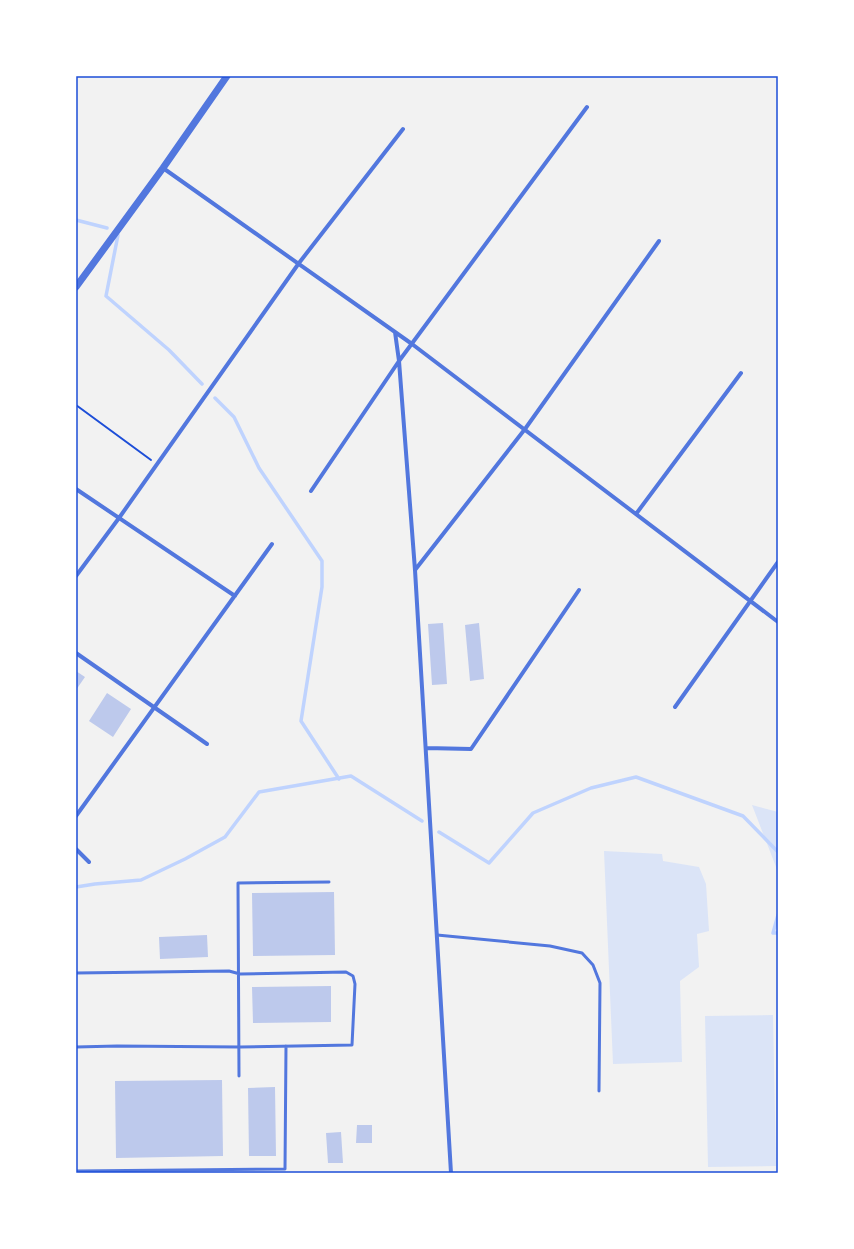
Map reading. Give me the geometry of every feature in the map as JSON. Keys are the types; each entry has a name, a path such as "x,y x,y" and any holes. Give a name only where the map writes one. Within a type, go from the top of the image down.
{"street":[{"path":"76,287 163,168 227,76"},
{"path":"311,491 399,361 587,107"},
{"path":"76,576 157,465 299,263 403,129"},
{"path":"163,168 412,344 778,622"},
{"path":"415,570 525,429 659,241"},
{"path":"395,332 399,361 415,570 451,1173"},
{"path":"636,514 741,373"},
{"path":"76,489 235,596"},
{"path":"76,816 155,709 272,544"},
{"path":"675,707 778,562"},
{"path":"426,748 471,749 579,590"},
{"path":"76,653 207,744"},
{"path":"76,850 89,862"}],"lane":[{"path":"240,1076 238,883 329,882"},
{"path":"437,935 550,946 582,953 593,965 600,983 599,1091"},
{"path":"76,973 229,971 240,974 346,972 353,976 355,984 352,1045 76,1047"},
{"path":"76,1171 285,1169 286,1046"}],"path":[{"path":"76,405 157,465"}],"shaded area":[{"path":"752,805 778,812 778,872"},
{"path":"604,851 662,854 663,861 699,867 706,884 709,931 697,934 699,967 680,981 682,1062 613,1064"},
{"path":"773,1015 776,1166 708,1167 705,1016"}],"building":[{"path":"443,623 447,684 432,685 428,624"},
{"path":"479,623 484,679 470,681 465,625"},
{"path":"76,671 85,677 76,690"},
{"path":"107,693 131,709 113,737 89,721"},
{"path":"334,892 335,955 253,956 252,893"},
{"path":"207,935 208,957 160,959 159,937"},
{"path":"331,986 331,1022 253,1023 252,987"},
{"path":"222,1080 223,1156 116,1158 115,1081"},
{"path":"275,1087 276,1156 249,1156 248,1088"},
{"path":"357,1125 372,1125 372,1143 356,1143"},
{"path":"341,1132 343,1163 328,1163 326,1133"}],"waterway":[{"path":"76,220 107,228"},
{"path":"118,235 106,296 169,350 202,384"},
{"path":"215,398 234,417 259,468 322,561 322,587 301,721 339,779"},
{"path":"76,887 141,880 185,859 225,837 259,792 351,776 422,821"},
{"path":"439,832 489,863 533,813 591,788 636,777 743,816 778,852"},
{"path":"778,915 773,933 778,933"}]}
